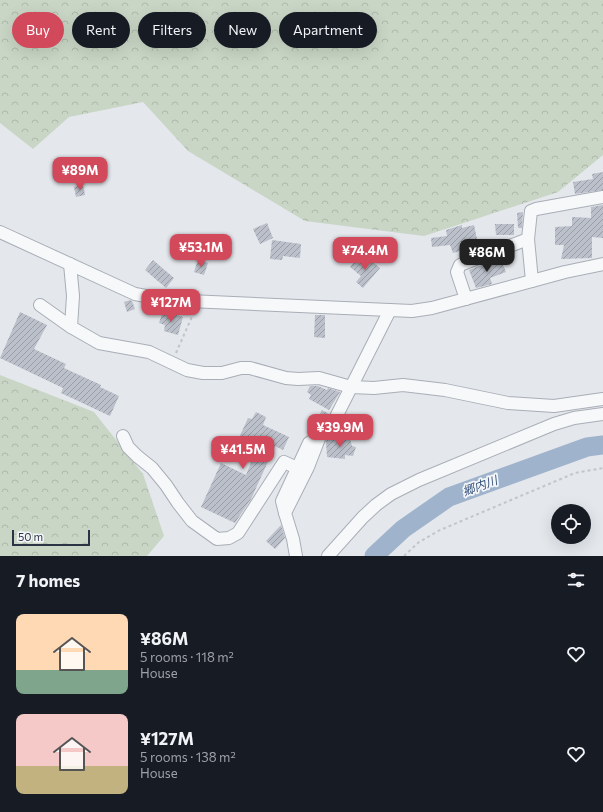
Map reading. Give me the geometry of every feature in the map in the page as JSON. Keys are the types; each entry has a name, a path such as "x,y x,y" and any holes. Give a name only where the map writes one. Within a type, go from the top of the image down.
{"street":[{"path":"532,280 528,239 531,211 536,208 603,197"},
{"path":"0,232 135,294 167,300 412,311 432,308 587,266 603,264"},
{"path":"466,299 457,272 460,265 528,239"},
{"path":"70,264 72,296 71,327"},
{"path":"40,305 71,327 99,342 149,352 188,370 203,373 222,373 241,368 250,368 298,380 319,378 351,388 374,388 403,385 445,390 508,403 554,406 603,400"},
{"path":"296,556 293,539 282,501 309,443 320,436 334,421 390,310"},
{"path":"328,556 363,516 391,494 419,480 554,424 574,418 603,414"},
{"path":"123,436 128,447 152,468 192,521 217,539 229,538 238,533 284,462 297,468"},
{"path":"285,513 308,467 320,436"}],"path":[{"path":"170,362 177,352 198,301"},
{"path":"404,556 419,542 440,530 575,473 603,468"}],"green space":[{"path":"0,0 603,0 603,155 558,192 424,236 305,221 188,151 143,102 69,117 33,149 0,123"},
{"path":"0,375 94,412 143,474 164,536 147,556 0,556"}],"building":[{"path":"603,172 603,190 575,194 573,182 593,179 592,174"},
{"path":"83,185 85,195 76,197 74,187"},
{"path":"603,205 603,238 592,237 592,258 561,259 564,245 555,245 555,227 572,226 572,217 591,218 591,207"},
{"path":"523,212 522,228 518,228 517,213"},
{"path":"267,223 273,238 260,244 253,229"},
{"path":"495,224 514,224 514,235 496,235"},
{"path":"462,225 462,228 474,225 477,239 467,242 469,248 453,253 450,245 432,247 431,238 447,236 446,230"},
{"path":"272,240 301,244 300,258 283,256 282,260 270,259"},
{"path":"358,257 367,264 370,260 380,268 363,288 356,282 361,276 350,267"},
{"path":"500,258 506,272 490,278 492,284 476,288 469,270"},
{"path":"153,260 174,278 166,288 145,270"},
{"path":"198,260 208,263 204,275 194,272"},
{"path":"130,300 132,301 135,309 127,312 124,302"},
{"path":"163,311 183,317 178,335 164,331 165,325 159,323"},
{"path":"20,312 47,325 34,349 66,364 64,368 101,385 100,387 119,396 110,416 61,393 63,388 0,358"},
{"path":"315,315 325,315 325,338 314,337"},
{"path":"310,386 318,386 327,390 328,388 340,392 329,410 309,399 311,395 307,392"},
{"path":"322,410 329,414 321,424 316,421"},
{"path":"256,412 266,417 263,425 289,437 283,450 275,446 251,499 235,523 201,507 221,463 246,475 252,460 233,451 248,418 252,419"},
{"path":"327,439 350,439 352,446 356,447 353,456 345,455 345,459 327,457"},
{"path":"281,525 285,538 275,549 266,541"}],"waterway":[{"name":"郷内川","path":"374,556 403,529 449,497 587,447 603,445"}]}
